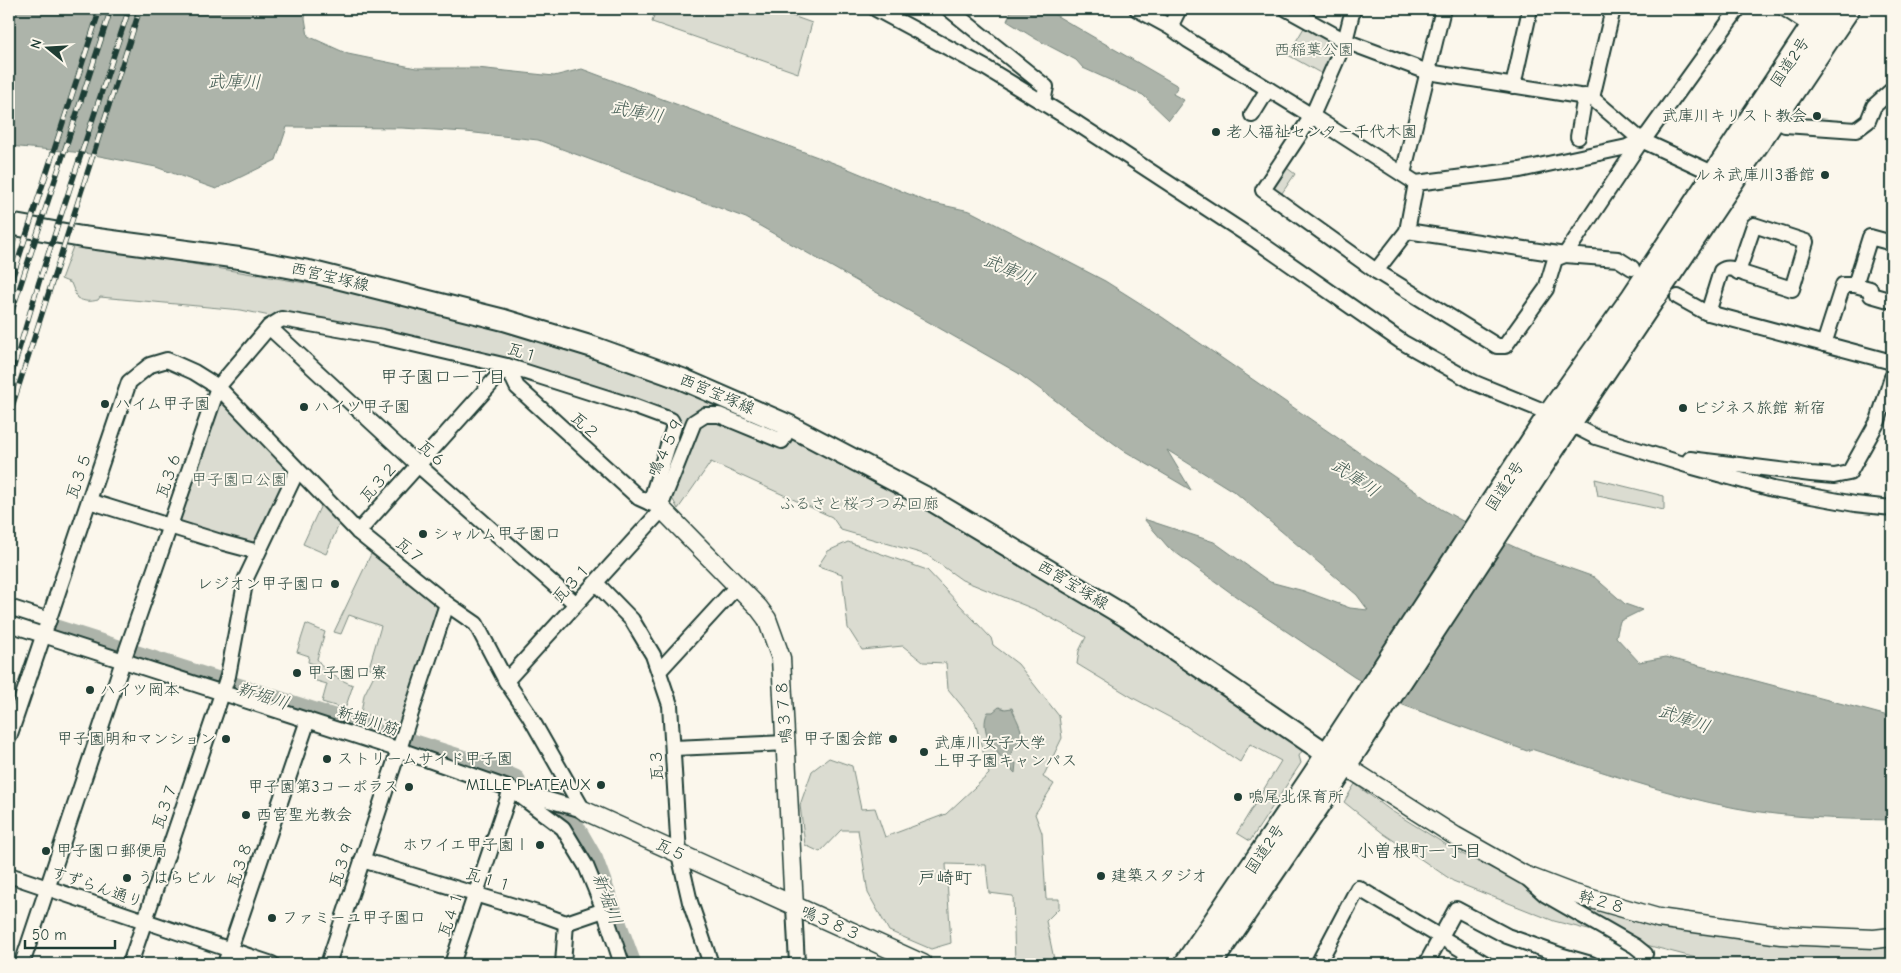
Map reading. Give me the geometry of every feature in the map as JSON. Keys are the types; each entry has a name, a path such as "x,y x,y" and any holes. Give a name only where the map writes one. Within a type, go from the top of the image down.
{"highway":[{"name":"国道2号","path":"1560,419 1774,118 1847,9"},
{"name":"国道2号","path":"1209,964 1336,760 1560,419 1634,297 1819,18"},
{"name":"国道2号","path":"1187,964 1336,760"}],"main road":[{"name":"西宮宝塚線","path":"9,224 82,237 239,258 300,270 504,320 594,347 736,401 790,426 929,498 1130,619 1336,760"}],"street":[{"path":"876,9 986,68 1042,102 1257,241 1402,342 1475,384 1560,419 1596,437 1664,458 1773,489 1855,504 1892,508"},
{"path":"949,9 1046,88 1042,102"},
{"path":"1137,9 1170,26 1188,40 1312,116 1416,184 1520,170 1627,147 1641,140 1648,134 1738,9"},
{"path":"1170,26 1179,9"},
{"path":"1287,9 1345,41 1428,72 1588,97 1641,140 1715,174"},
{"path":"1353,9 1345,41 1312,116 1263,190 1376,271 1497,346 1505,346 1546,289 1554,260 1565,255 1641,140"},
{"path":"1403,174 1443,9"},
{"path":"1512,86 1530,9"},
{"path":"1578,137 1613,9"},
{"path":"1785,9 1819,18"},
{"path":"1252,115 1268,89"},
{"path":"1774,118 1785,125 1856,130 1868,122 1874,106 1892,90"},
{"path":"1376,271 1407,231 1416,184"},
{"path":"1708,313 1721,271 1725,268 1792,289 1806,242 1754,225 1738,272"},
{"path":"1407,231 1565,255 1618,259 1632,268"},
{"path":"1855,285 1870,237 1892,243"},
{"path":"1824,344 1843,285 1855,285 1870,290 1871,295 1892,301"},
{"path":"1678,297 1695,308 1708,313 1892,362"},
{"name":"瓦１","path":"269,327 282,319 383,337 507,366 671,420 674,426 655,504"},
{"name":"瓦３６","path":"22,964 125,655 218,387 269,327"},
{"name":"瓦６","path":"269,327 418,465 576,603"},
{"name":"瓦７","path":"167,360 194,372 218,387 296,471 358,532 476,624 506,681 529,715 583,810"},
{"name":"瓦３５","path":"9,737 129,382 150,365 167,360"},
{"name":"瓦３２","path":"358,532 507,366"},
{"name":"瓦２","path":"507,366 517,387 639,498 655,504"},
{"path":"1664,458 1691,459 1834,476 1849,474 1878,421 1892,377"},
{"name":"鳴４５９","path":"655,504 694,422 706,414 719,415 782,441 790,426"},
{"name":"瓦３７","path":"130,964 224,686 246,578 296,471"},
{"path":"88,501 258,552"},
{"name":"瓦３１","path":"506,681 656,515 655,504"},
{"name":"鳴３７８","path":"655,504 738,585 767,619 781,658 797,964"},
{"name":"瓦３","path":"596,583 632,620 653,655 670,705 680,854 690,902 711,964"},
{"path":"659,670 738,585"},
{"name":"瓦３９","path":"328,964 448,604"},
{"path":"9,607 47,627"},
{"name":"新堀川筋","path":"9,624 47,627 125,655 224,686 308,720 402,743 511,789 563,828 586,866 604,910 622,964"},
{"name":"瓦３８","path":"225,964 308,720"},
{"path":"674,748 786,743"},
{"name":"幹２８","path":"1336,760 1455,836 1524,875 1571,893 1658,918 1781,934 1874,939 1892,937"},
{"name":"瓦５","path":"511,789 583,810 794,907"},
{"name":"瓦４１","path":"452,964 511,789"},
{"name":"瓦１１","path":"362,860 566,923"},
{"name":"すずらん通り","path":"9,875 272,964"},
{"path":"1524,875 1546,895 1635,946 1645,954 1641,964"},
{"path":"1318,964 1358,888 1486,964"},
{"name":"鳴３８３","path":"794,907 923,964"},
{"path":"1426,964 1456,909 1507,936 1591,964"},
{"path":"563,964 566,923 604,910"}],"green space":[{"path":"656,9 773,9 812,23 798,73 652,22"},
{"name":"西稲葉公園","path":"1305,26 1337,42 1324,75 1288,55"},
{"path":"1287,168 1295,174 1280,196 1271,189"},
{"path":"9,234 18,235 9,264"},
{"name":"ふるさと桜づつみ回廊","path":"74,244 335,288 545,342 726,407 920,501 1100,609 1282,733 1302,751 1299,756 1301,763 1250,841 1237,833 1281,761 1250,744 1240,762 1186,726 1135,699 1077,664 1079,651 1086,637 1036,610 962,580 927,555 841,530 832,517 711,462 678,509 662,480 682,426 659,408 384,329 270,316 241,310 100,297 95,301 83,300 77,298 71,283 61,279"},
{"name":"甲子園口公園","path":"222,399 294,472 257,542 250,546 181,525 178,518 218,400"},
{"path":"1595,479 1664,496 1664,510 1598,496"},
{"path":"321,505 340,522 326,554 303,544"},
{"path":"848,542 927,570 991,638 993,645 1018,664 1059,716 1062,738 1043,777 1054,784 1035,814 1042,833 1046,899 1059,899 1059,908 1046,921 1055,964 1002,964 1015,963 1013,896 989,893 986,865 946,864 951,943 931,949 889,931 868,893 858,830 841,830 820,852 805,845 800,805 812,771 829,758 852,766 861,809 875,808 885,837 946,814 989,774 975,722 948,689 946,663 923,662 903,646 862,650 848,628 842,574 818,566 828,551"},
{"path":"371,554 438,605 399,725 361,713 364,695 375,673 369,667 381,626 349,615 341,634 334,632"},
{"path":"306,624 325,632 317,659 333,675 353,685 345,709 322,702 327,684 313,680 317,665 308,662 309,656 297,652"},
{"path":"1355,784 1390,810 1458,852 1528,886 1576,902 1892,944 1892,964 1750,964 1704,960 1554,921 1453,881 1384,834 1344,802"}],"water":[{"name":"武庫川","path":"9,9 307,9 305,18 308,36 348,54 416,68 477,68 554,76 582,69 839,165 928,202 970,211 1105,281 1162,317 1441,509 1484,533 1532,555 1594,577 1625,604 1642,610 1620,621 1616,637 1639,662 1666,657 1892,717 1892,820 1794,816 1710,803 1658,789 1531,749 1527,751 1403,705 1354,677 1249,606 1168,547 1144,519 1214,542 1270,582 1304,591 1350,608 1368,610 1357,595 1236,493 1167,450 1191,490 1123,450 1018,373 746,218 538,140 466,132 402,128 287,127 276,160 216,189 156,167 84,153 9,146"},
{"path":"1007,9 1045,9 1178,86 1173,94 1184,100 1169,120 1143,95 1083,68 1076,60 1007,21 1011,11"},
{"path":"999,707 1005,709 1012,708 1021,730 1022,739 1011,756 1011,760 1016,763 1015,773 993,747 985,726 988,712 993,712"}],"waterway":[{"name":"新堀川","path":"9,615 490,769 515,780"},
{"name":"新堀川","path":"560,814 573,825 593,860 631,964"}],"railway":[{"path":"9,288 100,9"},
{"path":"9,320 111,9"},
{"path":"9,383 39,282 129,9"},
{"path":"9,416 140,9"}],"place":[{"name":"武庫川キリスト教会","path":"1817,116"},
{"name":"老人福祉センター千代木園","path":"1216,132"},
{"name":"ルネ武庫川3番館","path":"1825,175"},
{"name":"ハイム甲子園","path":"105,404"},
{"name":"ハイツ甲子園","path":"304,407"},
{"name":"ビジネス旅館 新宿","path":"1683,408"},
{"name":"シャルム甲子園口","path":"423,534"},
{"name":"レジオン甲子園口","path":"335,584"},
{"name":"甲子園口寮","path":"297,673"},
{"name":"ハイツ岡本","path":"90,690"},
{"name":"甲子園明和マンション","path":"226,739"},
{"name":"甲子園会館","path":"893,739"},
{"name":"武庫川女子大学 上甲子園キャンパス","path":"924,752"},
{"name":"ストリームサイド甲子園","path":"327,759"},
{"name":"MILLE PLATEAUX","path":"601,785"},
{"name":"甲子園第3コーポラス","path":"409,787"},
{"name":"鳴尾北保育所","path":"1238,797"},
{"name":"西宮聖光教会","path":"246,815"},
{"name":"ホワイエ甲子園Ⅰ","path":"540,845"},
{"name":"甲子園口郵便局","path":"46,851"},
{"name":"建築スタジオ","path":"1101,876"},
{"name":"うはらビル","path":"127,878"},
{"name":"ファミーユ甲子園口","path":"272,918"}],"district":[{"name":"甲子園口一丁目","path":"443,377"},
{"name":"小曽根町一丁目","path":"1419,851"},
{"name":"戸崎町","path":"945,878"}]}
